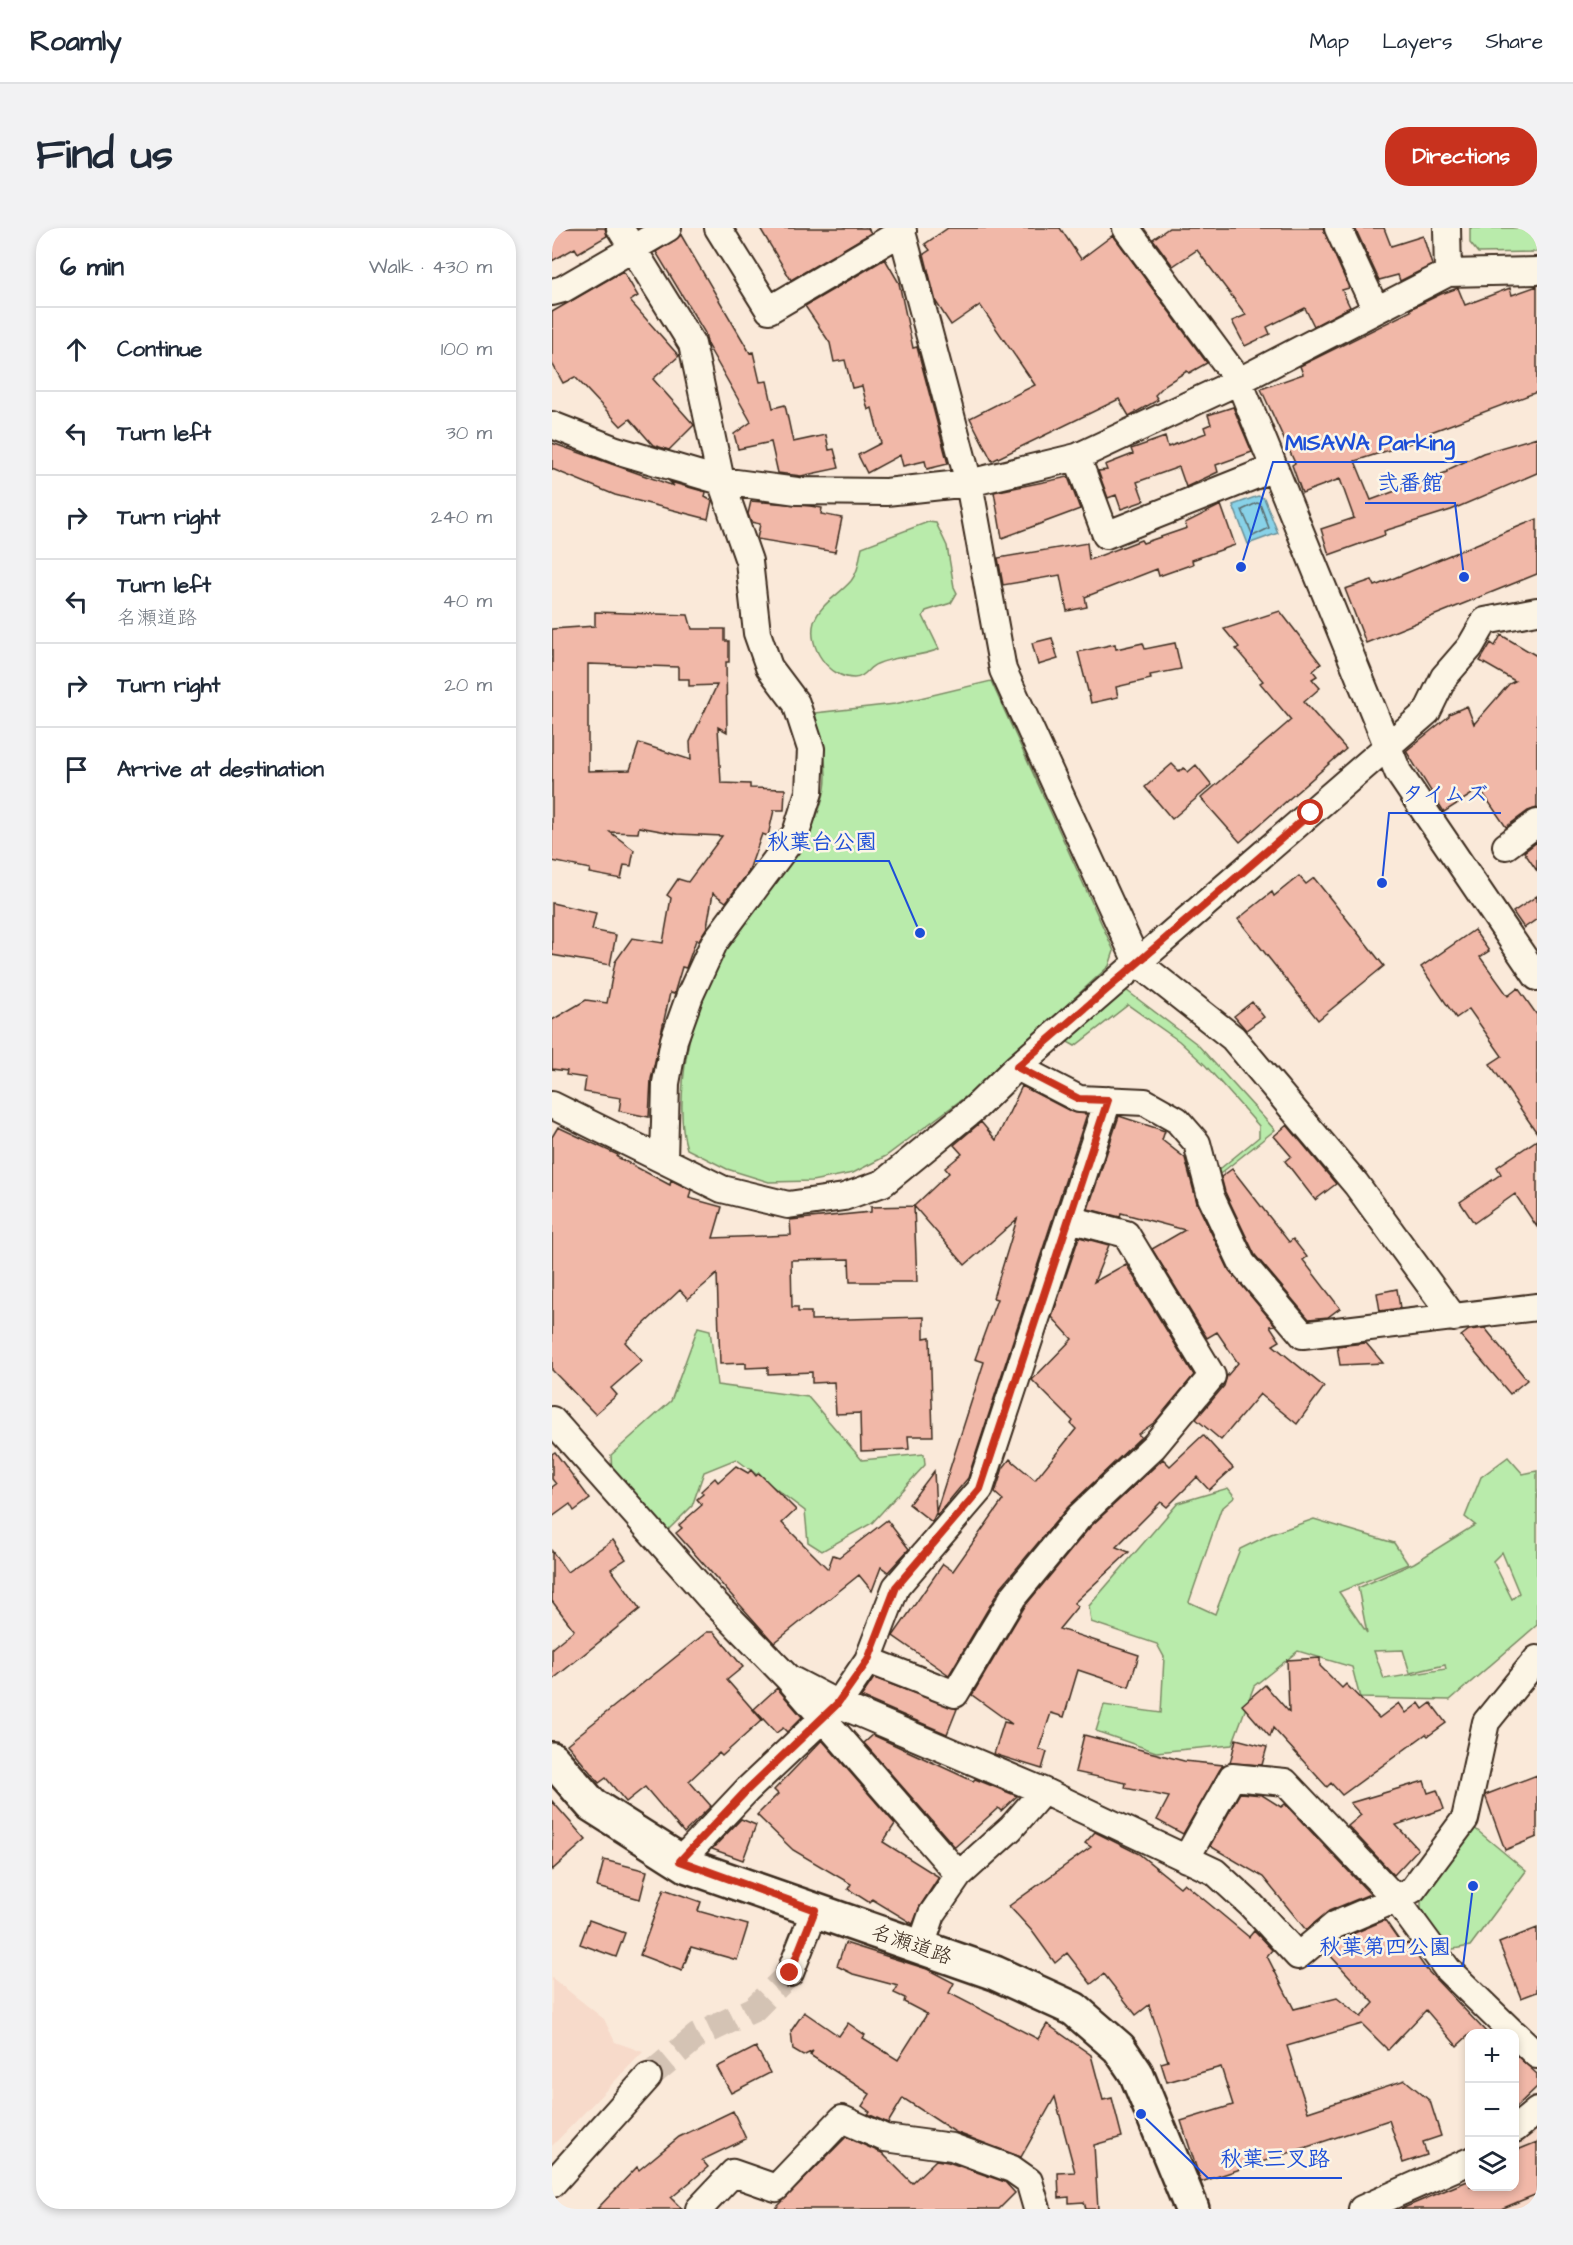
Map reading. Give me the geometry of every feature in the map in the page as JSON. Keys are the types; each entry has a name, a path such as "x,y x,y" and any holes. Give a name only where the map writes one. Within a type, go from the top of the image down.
{"street":[{"path":"552,292 563,289 626,238 668,228"},
{"path":"718,228 769,310 902,230 969,483 1003,670 1137,962 1233,1038 1356,1184 1454,1318"},
{"path":"1126,228 1239,381 1398,772 1537,977"},
{"path":"1338,228 1376,310"},
{"path":"1447,228 1448,273"},
{"path":"626,238 692,345 721,481 749,561 760,641 769,668 796,704 811,749 809,792 796,833 714,943 690,995 674,1040 666,1083 664,1160"},
{"path":"552,424 616,450 721,481 797,491 874,492 969,483 1077,457 1239,381 1448,273 1537,271"},
{"path":"1077,457 1106,535 1274,468"},
{"path":"552,1105 722,1189 788,1204 844,1197 883,1183 976,1107 1017,1067 1426,712 1444,677 1470,647 1485,621 1537,611"},
{"path":"1506,846 1537,823"},
{"path":"1017,1067 1079,1099 1145,1102 1177,1120 1197,1143 1211,1197 1242,1263 1303,1335 1537,1307"},
{"path":"680,1861 747,1790 830,1712 868,1660 896,1587 980,1489 1108,1100"},
{"path":"868,1660 956,1694 1013,1598 1079,1517 1154,1446 1212,1376 1126,1233 1069,1219"},
{"path":"552,1420 710,1598 788,1678 830,1712 959,1875"},
{"path":"830,1712 1043,1791 1215,1872 1251,1905 1298,1956 1335,1925 1396,1899 1413,1889 1465,1819 1486,1722 1537,1659"},
{"name":"名瀬道路","path":"552,1759 592,1804 680,1861 921,1946 1047,1994 1074,2009 1119,2048 1136,2073 1192,2209"},
{"path":"1186,1859 1232,1777 1285,1782 1396,1899 1448,1970 1509,2029"},
{"path":"921,1946 932,1914 959,1875 1011,1828 1043,1791"},
{"path":"790,1973 815,1910"},
{"path":"1519,2039 1537,2055"},
{"path":"552,2184 648,2077"},
{"path":"1519,2126 1537,2112"},
{"path":"699,2209 733,2173 776,2188 842,2119 885,2138 952,2147 1012,2169 1029,2181 1037,2209"},
{"path":"1362,2209 1465,2163"}],"shaded area":[{"path":"552,1978 604,2019 615,2042 643,2052 552,2146"},
{"path":"1537,2130 1537,2209 1396,2209 1465,2180 1465,2191 1519,2191 1519,2144"}],"green space":[{"path":"1470,228 1537,228 1537,252 1478,253 1470,243"},
{"path":"928,522 936,523 947,546 957,593 951,603 926,611 923,616 939,649 884,661 874,665 858,678 845,677 836,673 817,651 813,632 817,616 854,577 862,547"},
{"path":"991,681 1114,951 1109,966 973,1091 886,1156 853,1173 812,1181 769,1182 727,1169 687,1149 683,1129 683,1079 693,1025 708,976 731,937 794,857 818,813 825,789 826,770 815,713 895,704"},
{"path":"1126,990 1197,1044 1275,1130 1211,1181 1210,1177 1259,1137 1259,1126 1205,1065 1179,1041 1128,1005 1075,1046 1064,1040"},
{"path":"698,1327 710,1330 717,1385 808,1397 862,1460 924,1454 925,1465 872,1523 822,1551 808,1542 805,1511 736,1459 704,1472 692,1506 665,1533 612,1475 611,1455 671,1401"},
{"path":"1508,1457 1523,1474 1537,1471 1537,1625 1450,1700 1360,1698 1352,1667 1298,1651 1254,1686 1232,1745 1156,1752 1096,1731 1104,1705 1161,1713 1164,1657 1157,1644 1091,1622 1089,1606 1178,1503 1228,1488 1235,1497 1221,1509 1189,1602 1215,1614 1240,1549 1271,1534 1314,1519 1394,1543 1408,1564 1339,1592 1367,1633 1358,1588 1414,1563 1475,1525 1465,1517 1481,1477","holes":["1502,1552 1519,1593 1512,1599 1493,1561","1403,1650 1410,1673 1445,1665 1446,1669 1384,1679 1374,1651"]},
{"path":"1472,1826 1526,1871 1470,1946 1448,1950 1421,1909 1421,1901"}],"water":[{"path":"1258,496 1264,498 1278,533 1248,544 1233,505"}],"building":[{"path":"552,228 605,228 607,236 578,253 575,248 552,261"},
{"path":"760,228 868,228 871,233 791,280"},
{"path":"948,228 1060,228 1081,259 1113,235 1207,363 1189,373 1187,371 1166,384 1155,395 1158,400 1129,416 1119,399 992,461 970,418 1035,385 980,305 951,325 936,302 924,254 930,250 925,244"},
{"path":"1169,228 1323,228 1349,288 1342,290 1350,307 1314,326 1305,308 1267,327 1270,334 1245,346 1232,321 1246,315 1197,250 1173,266 1153,239"},
{"path":"1355,228 1384,228 1391,246 1423,236 1432,265 1400,281 1398,275 1379,280"},
{"path":"681,235 750,353 753,352 760,382 767,381 773,408 785,405 793,442 826,435 829,450 834,449 839,468 801,476 778,473 771,442 738,449 734,434 751,422 708,346 705,333 656,252"},
{"path":"885,259 899,283 913,348 917,347 948,464 927,469 925,461 903,466 900,455 867,473 858,455 881,443 872,408 868,410 862,386 852,388 845,360 834,362 830,343 805,306"},
{"path":"623,271 638,296 630,301 679,356 653,379 694,425 669,450 653,445 630,419 621,426 575,377 563,383 552,363 552,312"},
{"path":"1537,286 1537,392 1431,432 1432,434 1408,444 1355,461 1371,500 1447,472 1483,453 1537,437 1537,473 1451,510 1384,531 1385,535 1329,555 1321,529 1354,518 1340,479 1302,493 1292,465 1295,463 1261,389 1303,374 1300,366 1441,294 1458,288 1465,305 1510,288 1512,295"},
{"path":"1233,407 1252,452 1216,465 1218,472 1186,487 1179,467 1137,482 1144,501 1121,509 1116,495 1108,498 1098,471 1107,470 1105,465 1133,454 1131,449 1165,437 1168,447 1206,433 1204,427 1211,424 1208,415"},
{"path":"552,443 674,486 670,482 706,492 705,497 712,501 708,519 615,495 552,469"},
{"path":"1068,477 1080,509 1002,538 994,492"},
{"path":"751,501 822,508 821,514 842,518 835,552 757,539 760,524 751,522 748,514"},
{"path":"1221,505 1235,545 1192,560 1193,564 1159,576 1157,569 1085,597 1087,607 1067,611 1060,575 1003,585 998,558 1087,543 1089,560 1141,540 1143,543 1187,528 1185,523"},
{"path":"1537,519 1537,574 1366,643 1345,589 1372,580 1375,586"},
{"path":"1280,611 1321,664 1313,671 1317,676 1312,679 1320,688 1304,702 1346,749 1240,842 1201,798 1291,720 1260,683 1263,681 1236,649 1239,647 1224,629"},
{"path":"595,612 688,615 692,629 725,629 725,641 729,641 729,662 726,662 727,732 718,727 721,783 750,784 750,788 785,789 784,810 774,810 768,836 762,834 748,873 726,902 713,893 707,927 699,940 696,940 686,968 682,967 674,994 670,993 651,1079 649,1117 619,1111 621,1098 584,1092 586,1078 566,1075 567,1071 552,1069 552,1020 586,1000 607,1003 615,962 632,938 663,943 671,898 667,895 678,879 688,882 722,836 677,834 639,827 638,833 610,832 634,850 631,866 624,865 621,879 589,873 590,869 552,861 552,629 595,626","holes":["588,664 678,667 678,679 689,679 689,686 717,685 690,742 691,760 639,743 630,770 588,771"]},
{"path":"1501,635 1537,656 1537,808 1528,811 1506,827 1480,789 1444,812 1406,751 1449,714 1467,706 1474,724 1509,684 1515,681 1480,661 1491,643 1495,646"},
{"path":"1052,638 1058,659 1038,665 1032,643"},
{"path":"1143,643 1145,649 1175,643 1181,669 1150,675 1151,679 1116,687 1118,697 1091,703 1078,652 1115,644 1116,649"},
{"path":"1172,764 1179,771 1184,768 1188,772 1196,765 1212,785 1172,819 1145,787"},
{"path":"1537,842 1537,871 1524,852"},
{"path":"1299,876 1306,884 1314,878 1384,966 1318,1020 1238,919 1272,892 1274,896"},
{"path":"1537,896 1537,919 1524,928 1513,912"},
{"path":"552,903 596,913 592,930 616,935 610,965 552,955"},
{"path":"1474,930 1489,951 1480,957 1508,996 1518,988 1537,1015 1537,1133 1490,1064 1502,1056 1469,1009 1456,1018 1421,967"},
{"path":"1252,1002 1264,1017 1246,1030 1234,1016"},
{"path":"1022,1086 1072,1112 1087,1114 968,1478 938,1514 936,1513 932,1522 909,1504 934,1471 936,1512 984,1362 975,1359 997,1299 993,1298 1017,1219 965,1265 914,1206 949,1173 945,1168 962,1154 954,1145 981,1122 996,1140"},
{"path":"1119,1116 1165,1131 1162,1140 1185,1158 1197,1203 1229,1270 1275,1325 1270,1326 1280,1341 1273,1345 1324,1387 1297,1424 1260,1394 1221,1440 1196,1419 1224,1386 1227,1376 1238,1363 1217,1332 1207,1338 1152,1249 1185,1230 1121,1213 1120,1217 1088,1209"},
{"path":"1287,1125 1336,1184 1315,1200 1285,1161 1291,1156 1274,1136"},
{"path":"558,1127 618,1155 617,1157 670,1185 671,1180 691,1190 689,1198 722,1207 713,1238 791,1235 790,1220 871,1212 871,1207 914,1206 917,1282 850,1282 849,1259 791,1260 792,1307 798,1307 798,1312 811,1312 811,1320 924,1317 924,1338 930,1337 933,1436 908,1436 909,1449 861,1451 860,1413 836,1414 834,1382 812,1383 812,1372 768,1374 768,1367 746,1368 746,1363 720,1364 717,1274 688,1299 680,1290 625,1342 642,1361 611,1388 617,1395 595,1414 552,1370 552,1137"},
{"path":"1537,1140 1537,1227 1515,1194 1474,1223 1460,1202 1501,1174 1497,1167"},
{"path":"1232,1169 1289,1242 1293,1239 1307,1257 1303,1260 1340,1308 1328,1317 1309,1319 1255,1255 1225,1192 1221,1177"},
{"path":"1079,1237 1109,1245 1094,1282 1126,1264 1194,1375 1155,1422 1138,1434 1141,1437 1068,1507 1001,1587 949,1675 893,1636 943,1564 953,1571 1003,1500 995,1493 1003,1468 1010,1459 1035,1480 1076,1429 1071,1424 1073,1421 1032,1380 1072,1339 1052,1317"},
{"path":"1397,1289 1400,1308 1380,1311 1377,1293"},
{"path":"1485,1328 1527,1380 1510,1394 1461,1336 1469,1330"},
{"path":"1366,1343 1383,1363 1340,1365 1337,1346"},
{"path":"1203,1435 1233,1468 1209,1490 1197,1477 1167,1507 1161,1502 1116,1547 1129,1552 1074,1603 1078,1606 1059,1629 1139,1655 1129,1687 1078,1670 1064,1717 1051,1713 1039,1749 1047,1752 1042,1769 994,1754 1004,1722 1012,1724 972,1695 1025,1606 1090,1527 1163,1459 1170,1466"},
{"path":"555,1452 590,1499 574,1511 570,1504 552,1517 552,1487 556,1484 552,1479 552,1454"},
{"path":"736,1466 748,1473 751,1470 756,1476 759,1473 796,1510 782,1523 828,1569 833,1555 839,1557 887,1520 909,1549 888,1572 881,1567 872,1591 859,1575 774,1643 676,1533 682,1528 679,1525 702,1505 697,1499 703,1494 701,1491 715,1478 718,1482"},
{"path":"613,1540 626,1559 611,1569 640,1609 552,1680 552,1648 574,1630 552,1601 552,1551 567,1572"},
{"path":"707,1632 714,1632 743,1667 727,1680 762,1720 722,1756 719,1753 689,1781 711,1806 684,1833 645,1787 626,1802 606,1778 599,1783 567,1744"},
{"path":"1320,1658 1320,1666 1342,1688 1346,1684 1379,1718 1399,1703 1406,1713 1419,1703 1423,1709 1431,1703 1446,1723 1428,1736 1426,1734 1342,1795 1331,1783 1327,1787 1273,1728 1270,1737 1242,1705 1265,1685 1289,1712 1287,1660"},
{"path":"874,1678 957,1709 947,1734 861,1697"},
{"path":"777,1688 802,1717 787,1732 783,1728 776,1733 754,1709"},
{"path":"873,1735 973,1781 975,1779 1017,1796 1001,1811 998,1808 955,1847 864,1743"},
{"path":"1084,1735 1184,1761 1223,1765 1183,1834 1157,1820 1169,1797 1125,1788 1126,1783 1075,1772"},
{"path":"1236,1739 1267,1747 1262,1765 1230,1763"},
{"path":"822,1740 895,1824 883,1842 939,1877 920,1906 913,1924 872,1899 870,1903 848,1889 851,1884 793,1850 757,1815 778,1794 774,1790"},
{"path":"1537,1775 1537,1837 1505,1850 1485,1795"},
{"path":"1424,1781 1428,1793 1437,1790 1444,1809 1396,1825 1418,1849 1394,1875 1348,1826 1361,1815 1350,1803"},
{"path":"1240,1793 1262,1795 1281,1807 1285,1804 1370,1894 1329,1911 1306,1930 1263,1877 1210,1846"},
{"path":"552,1801 586,1840 552,1870"},
{"path":"741,1819 756,1825 743,1860 712,1849"},
{"path":"1095,1832 1139,1854 1180,1887 1184,1883 1249,1937 1254,1931 1272,1950 1267,1956 1294,2009 1337,1998 1361,2017 1374,2003 1327,1952 1343,1938 1385,1920 1403,1946 1408,1943 1426,1969 1483,2029 1465,2029 1465,2039 1457,2046 1426,2010 1388,2050 1362,2024 1287,2046 1308,2112 1405,2080 1430,2101 1441,2136 1423,2142 1427,2155 1403,2163 1389,2120 1201,2182 1181,2121 1233,2105 1221,2067 1167,2082 1161,2063 1168,2061 1149,2005 1136,2015 1104,1974 1091,1984 1067,1953 1055,1963 1032,1931 1009,1906 1091,1847 1085,1843"},
{"path":"604,1860 647,1871 640,1899 597,1887"},
{"path":"664,1889 701,1902 698,1911 748,1925 737,1960 691,1947 682,1971 640,1955"},
{"path":"589,1920 625,1933 616,1957 580,1944"},
{"path":"1537,1928 1537,1992 1521,1998 1499,1943"},
{"path":"845,1943 927,1969 954,1983 949,1993 1038,2039 1047,2024 1091,2055 1103,2100 1112,2098 1122,2137 1094,2145 1098,2209 1086,2209 1084,2202 1069,2203 1069,2197 1059,2198 1058,2173 1075,2172 1055,2097 1021,2157 955,2132 903,2098 888,2123 868,2114 870,2112 862,2106 870,2094 810,2055 813,2051 803,2056 793,2050 791,2031 804,2012 839,2036 848,2023 865,2035 863,2038 898,2060 927,2014 904,2002 905,1998 894,1993 898,1986 853,1974 837,1966"},
{"path":"756,2047 770,2073 731,2093 717,2067"},
{"path":"1519,2058 1537,2074 1537,2087 1519,2104"},
{"path":"733,2111 746,2139 702,2160 708,2167 671,2198 682,2209 597,2209 637,2167 639,2170 679,2137"},
{"path":"846,2137 882,2153 912,2183 936,2160 1005,2182 1015,2193 999,2209 775,2209"},
{"path":"1537,2142 1537,2194 1501,2209 1401,2209 1465,2182 1465,2191 1519,2191 1519,2149"}],"tunnel":[{"path":"648,2077 697,2036 754,2009 790,1973"}],"place":[{"name":"MISAWA Parking","path":"1241,567"},
{"name":"弐番館","path":"1464,577"},
{"name":"タイムズ","path":"1382,883"},
{"name":"秋葉台公園","path":"920,933"},
{"name":"秋葉第四公園","path":"1473,1886"},
{"name":"秋葉三叉路","path":"1141,2114"}],"route":[{"path":"790,1973 815,1910 688,1866 680,1861 747,1790 837,1704 868,1660 896,1587 980,1489 1108,1100 1079,1099 1017,1067 1311,813"}]}
